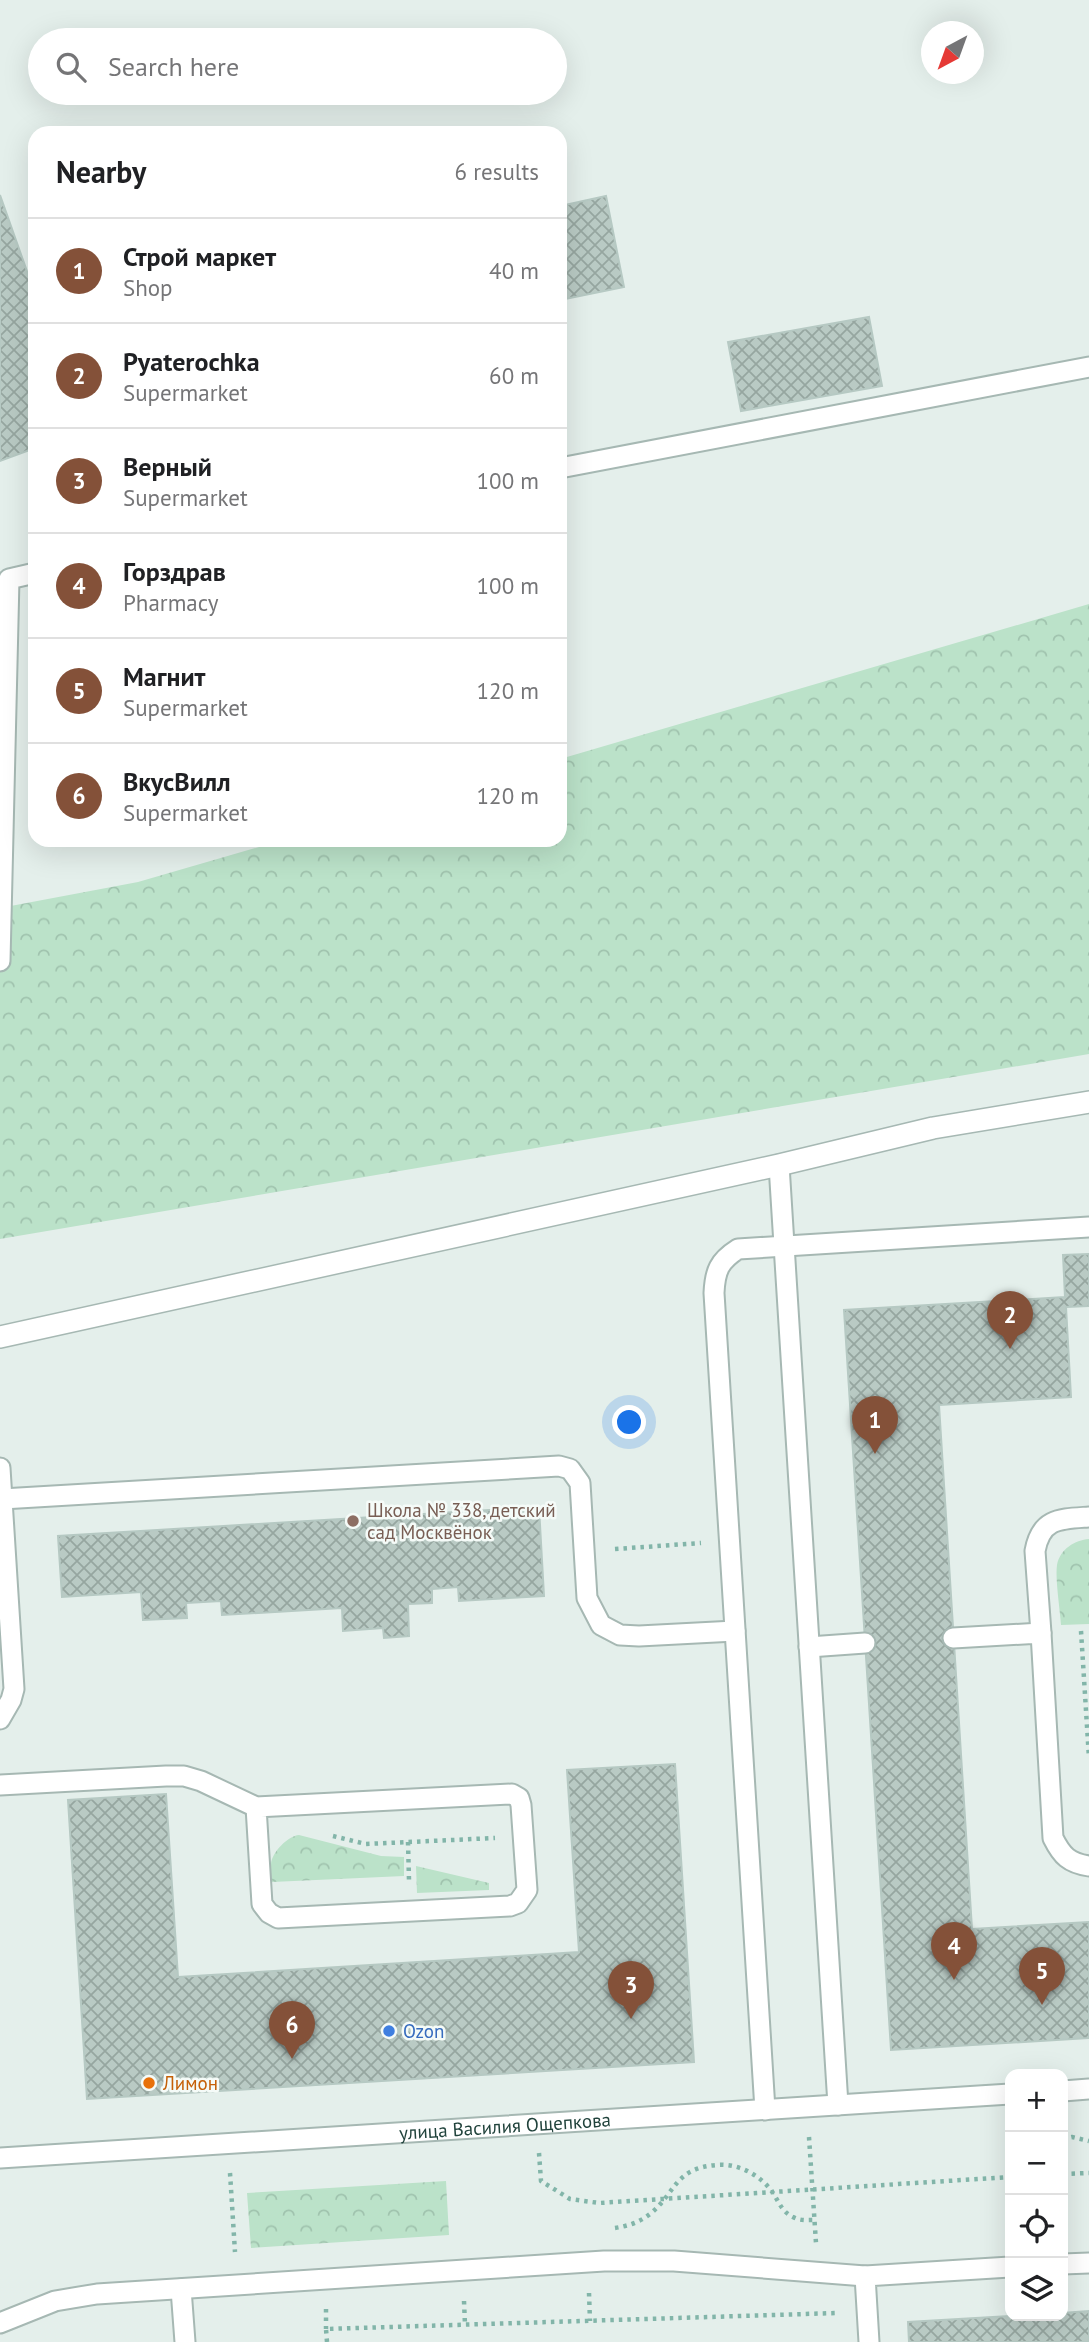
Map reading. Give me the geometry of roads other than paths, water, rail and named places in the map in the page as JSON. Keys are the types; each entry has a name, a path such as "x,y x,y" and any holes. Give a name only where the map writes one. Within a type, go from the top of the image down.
{"street":[{"path":"0,1337 779,1165 933,1128 1089,1102"}],"lane":[{"path":"567,467 1089,367"},
{"path":"0,961 9,579 28,575"},
{"path":"779,1165 838,2105"},
{"path":"765,2110 714,1276 725,1257 738,1249 1089,1227"},
{"path":"2,1499 559,1466 569,1469 580,1483 587,1598 601,1625 620,1635 639,1636 735,1631"},
{"path":"0,1468 14,1689 0,1718"},
{"path":"1089,1517 1060,1518 1046,1526 1038,1538 1035,1551 1054,1838 1061,1853 1072,1863 1089,1866"},
{"path":"953,1638 1041,1633"},
{"path":"809,1647 865,1643"},
{"path":"0,1785 184,1776 201,1781 256,1807 512,1794 519,1798 522,1805 527,1890 518,1903 510,1906 285,1919 269,1913 262,1904 256,1807"},
{"path":"1068,2091 1089,2089"},
{"name":"улица Василия Ощепкова","path":"0,2158 1005,2094"},
{"path":"0,2323 55,2301 97,2294 604,2261 674,2261 865,2276 1005,2267"},
{"path":"1068,2264 1089,2263"},
{"path":"865,2276 869,2342"},
{"path":"181,2289 185,2342"}],"place":[{"name":"Pyaterochka","path":"1010,1349"},
{"name":"Строй маркет","path":"875,1454"},
{"name":"Школа № 338, детский сад Москвёнок","path":"353,1521"},
{"name":"Горздрав","path":"954,1980"},
{"name":"Магнит","path":"1042,2005"},
{"name":"Верный","path":"631,2019"},
{"name":"Ozon","path":"389,2031"},
{"name":"ВкусВилл","path":"292,2059"},
{"name":"Лимон","path":"149,2083"}]}
